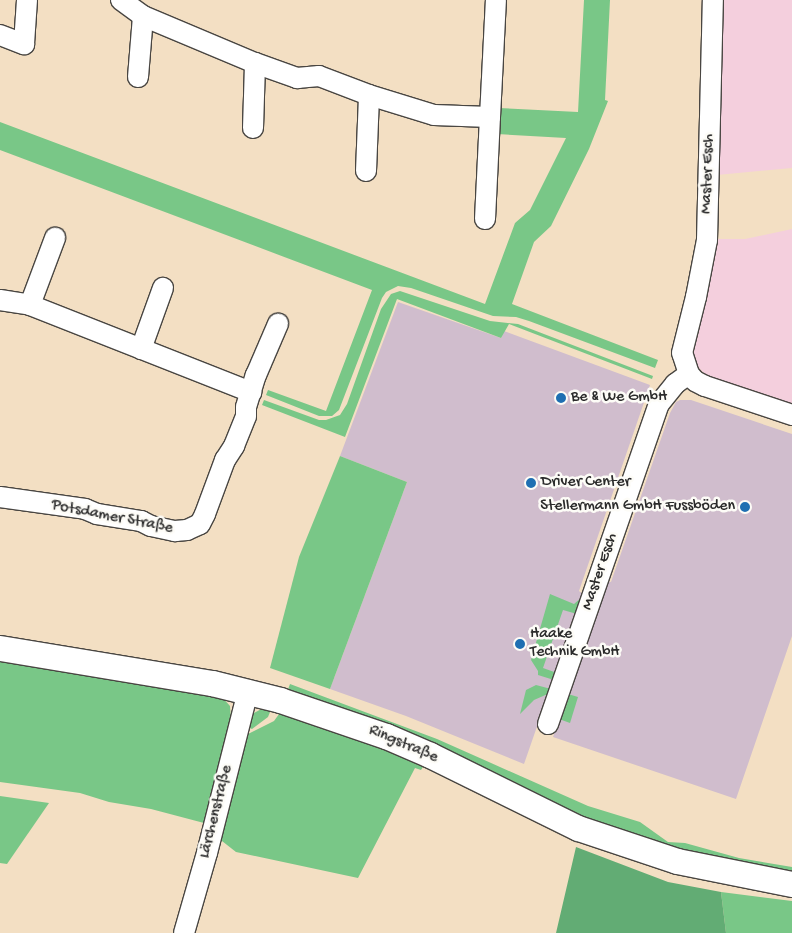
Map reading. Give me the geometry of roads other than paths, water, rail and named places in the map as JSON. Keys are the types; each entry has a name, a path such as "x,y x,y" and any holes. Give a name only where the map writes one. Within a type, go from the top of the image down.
{"main road":[{"name":"Ringstraße","path":"0,648 248,691 316,711 386,736 430,755 578,828 652,854 702,867 792,884"}],"street":[{"path":"0,35 24,44 27,0"},
{"path":"121,0 143,16 255,63 297,78 319,76 369,96 434,116 490,117"},
{"path":"485,219 496,0"},
{"name":"Master Esch","path":"548,724 659,404 670,389 689,374 682,354 707,240 713,0"},
{"path":"138,77 143,16"},
{"path":"253,128 255,63"},
{"path":"366,171 369,96"},
{"path":"30,305 54,238"},
{"path":"141,348 163,288"},
{"path":"0,300 30,305 251,392"},
{"name":"Potsdamer Straße","path":"0,497 85,509 97,514 141,521 151,526 187,530 200,524 206,514 225,460 234,446 246,416 246,407 263,357 278,324"},
{"path":"689,374 695,381 705,386 792,415"},
{"name":"Lärchenstraße","path":"184,933 207,853 248,691"}],"place":[{"name":"Be & We GmbH","path":"561,398"},
{"name":"Driver Center","path":"531,483"},
{"name":"Stellermann GmbH Fussböden","path":"745,507"},
{"name":"Haake Technik GmbH","path":"520,644"}]}
